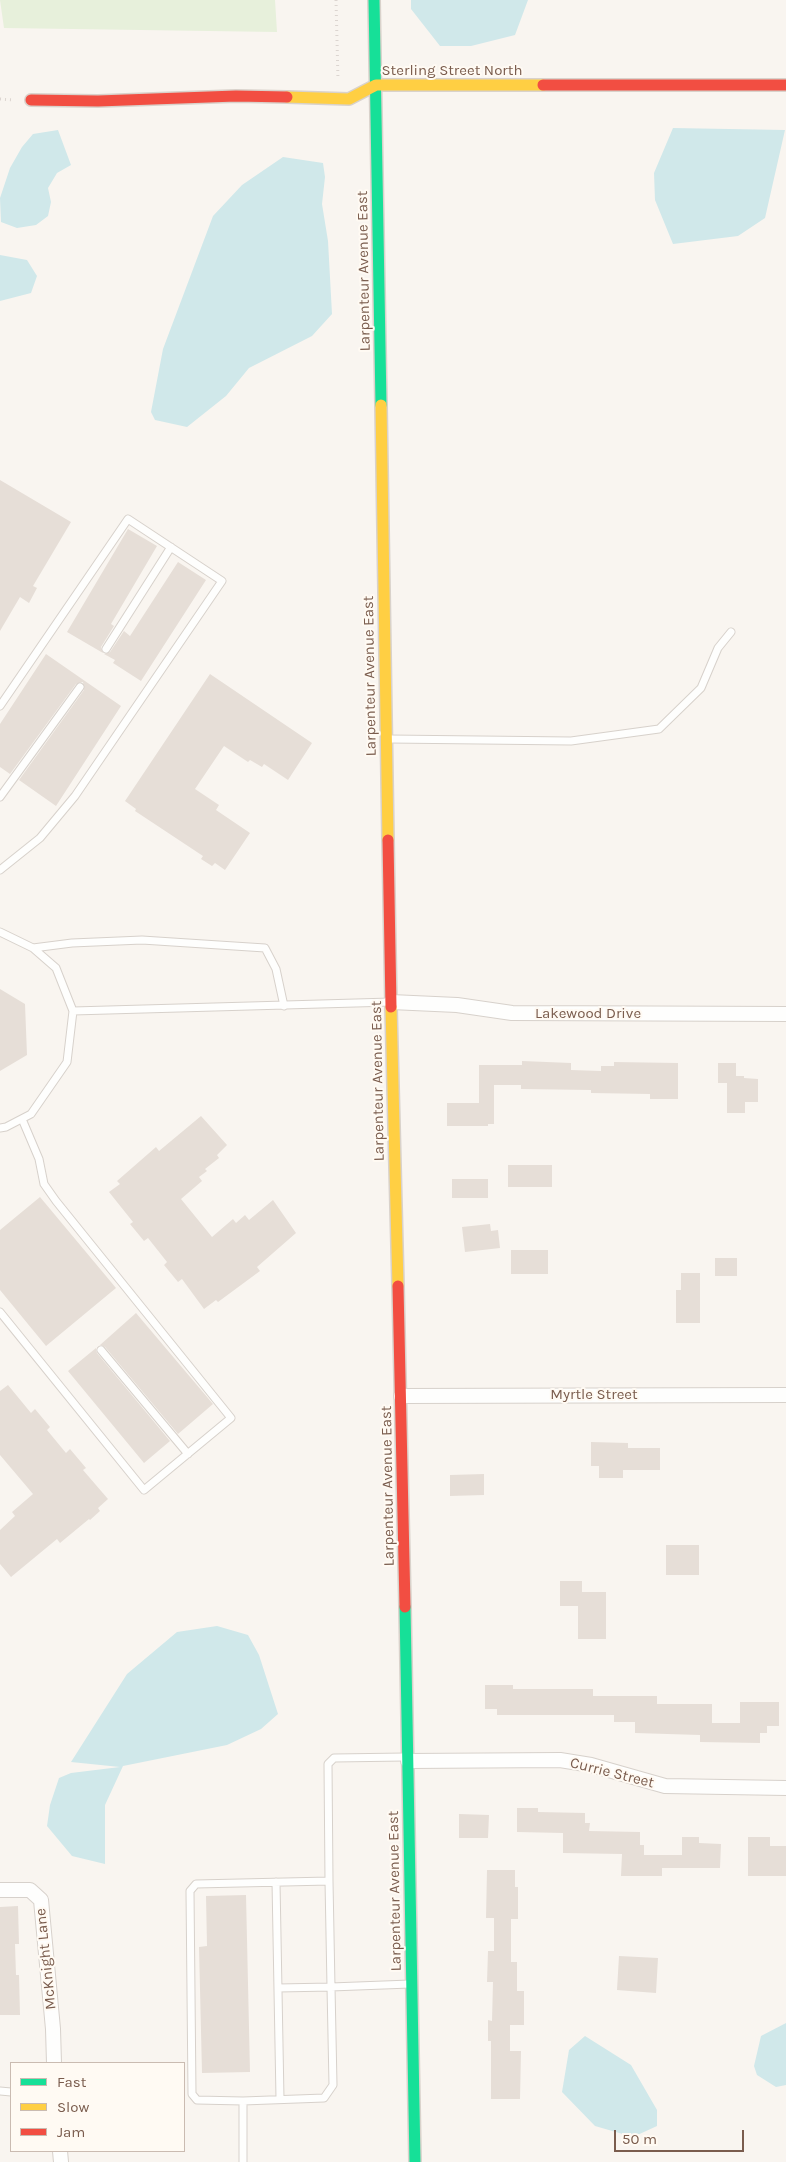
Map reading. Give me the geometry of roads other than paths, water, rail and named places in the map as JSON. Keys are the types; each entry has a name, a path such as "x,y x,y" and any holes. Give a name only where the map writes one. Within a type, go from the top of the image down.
{"street":[{"name":"Larpenteur Avenue East","path":"374,0 386,739 401,1396 415,2162"},
{"name":"Sterling Street North","path":"31,100 98,101 236,96 349,99 376,85 786,85"},
{"name":"Lakewood Drive","path":"391,1002 457,1005 512,1013 786,1014"},
{"name":"Myrtle Street","path":"401,1396 786,1395"},
{"name":"Currie Street","path":"408,1759 560,1760 591,1765 665,1786 786,1788"},
{"name":"McKnight Lane","path":"0,1890 30,1890 41,1900 53,2029 54,2062"}],"lane":[{"path":"0,706 128,518 222,581 75,796 40,838 0,870"},
{"path":"106,649 171,547"},
{"path":"386,739 571,741 659,729 701,688 718,648 731,632"},
{"path":"0,797 80,687"},
{"path":"0,932 33,948 56,968 73,1011 67,1062 31,1114 6,1127 0,1128"},
{"path":"33,948 72,943 142,940 264,948 276,969 284,1006"},
{"path":"73,1011 391,1002"},
{"path":"0,1312 144,1490 231,1418 44,1184 39,1160 22,1118"},
{"path":"101,1350 188,1454"},
{"path":"329,1882 196,1884 190,1891 192,2094 197,2100 243,2101 324,2098 333,2085 328,1764 334,1758 408,1759"},
{"path":"276,1882 280,2099"},
{"path":"278,1988 412,1984"},
{"path":"243,2101 243,2162"}],"water":[{"path":"411,0 528,0 515,35 471,46 440,46 411,9"},
{"path":"673,128 785,130 765,218 738,236 673,244 655,200 654,173"},
{"path":"58,130 71,165 57,173 48,188 51,202 48,216 36,225 17,228 1,222 0,198 10,168 22,147 33,134"},
{"path":"283,157 323,163 325,177 322,204 328,241 332,314 312,336 249,368 226,396 187,427 155,420 151,412 163,349 213,216 242,185"},
{"path":"0,255 27,260 37,276 31,293 0,301"},
{"path":"217,1626 248,1635 259,1655 278,1714 261,1729 227,1745 123,1766 105,1805 105,1864 72,1856 47,1826 50,1805 59,1778 71,1773 120,1767 71,1762 127,1674 177,1632"},
{"path":"786,2023 786,2085 776,2087 757,2075 754,2066 761,2036"},
{"path":"585,2036 631,2065 657,2110 657,2126 633,2137 595,2126 562,2092 569,2050"}]}
